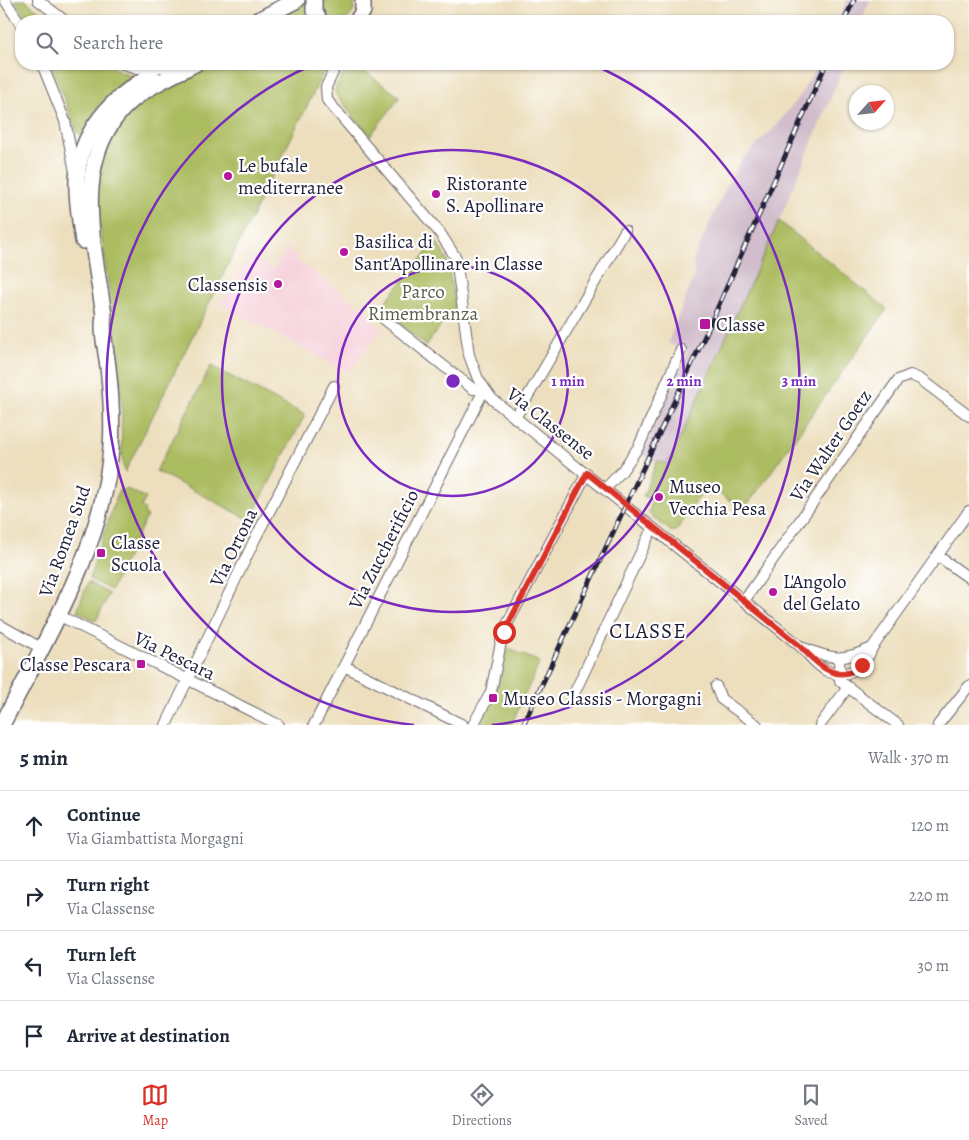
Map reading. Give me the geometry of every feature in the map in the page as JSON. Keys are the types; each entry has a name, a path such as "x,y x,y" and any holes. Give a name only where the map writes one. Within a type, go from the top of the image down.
{"main road":[{"path":"267,15 296,0"},
{"path":"314,0 314,11 316,15"},
{"path":"359,15 364,1"},
{"name":"Via Romea Sud","path":"102,328 94,315 79,212 77,177 86,143 93,126 108,107 133,86 163,70"},
{"name":"Via Romea Sud","path":"2,725 58,615 94,529 109,472 112,434 111,393 102,328 104,315 91,221 90,193 92,167 102,138 113,120 130,102 148,89 184,70"}],"street":[{"path":"4,0 15,16"},
{"path":"38,0 57,15"},
{"path":"45,70 74,136 86,143 93,143 102,138"},
{"name":"Via Classense","path":"334,70 326,87 327,100 440,233 456,258 472,368 492,400 587,473 800,646 827,672 839,674"},
{"path":"66,121 77,177"},
{"path":"515,418 625,231"},
{"path":"379,315 473,389 484,390"},
{"path":"605,489 622,471 640,446 681,350"},
{"path":"453,374 463,369 469,355"},
{"name":"Via Walter Goetz","path":"744,601 898,380 910,375 920,378 969,416"},
{"name":"Via Ortona","path":"166,725 254,541 334,386"},
{"name":"Via Zuccherificio","path":"314,725 484,390"},
{"path":"473,725 492,692 504,632 587,473"},
{"path":"839,674 850,672 862,665 969,511"},
{"path":"571,700 649,535"},
{"path":"938,556 969,578"},
{"name":"Via Pescara","path":"58,615 279,725"},
{"path":"0,625 41,648"},
{"name":"Via Classense","path":"800,646 822,656 843,658"},
{"path":"843,658 872,648"},
{"path":"820,725 848,687 850,672 843,658"},
{"path":"843,658 839,674 840,681 898,725"},
{"path":"344,666 463,725"},
{"path":"716,686 721,700 757,725"},
{"path":"938,725 969,686"}],"shaded area":[{"path":"847,0 870,0 864,15 841,15"},
{"path":"815,70 842,70 779,221 668,465 657,461 642,454 688,351 668,343 694,277 693,260 726,187 742,159 775,127 798,98"},
{"path":"287,248 298,256 295,260 328,282 373,318 371,320 382,329 348,373 221,304 251,255 273,270"}],"green space":[{"path":"15,0 25,0 44,15 24,15"},
{"path":"307,0 311,15 278,15"},
{"path":"322,0 354,0 353,12 351,15 324,14"},
{"path":"53,70 118,70 134,76 103,101 82,135 77,132"},
{"path":"196,70 325,70 125,472 122,457 122,400 119,369 97,208 98,179 104,154 113,134 126,116 142,101"},
{"path":"346,70 362,70 400,97 370,136 336,95 335,89"},
{"path":"779,221 887,309 744,510 707,485 677,530 672,532 649,514 652,499 643,496 657,461 668,464"},
{"name":"Parco Rimembranza","path":"436,241 447,260 455,306 426,346 381,307"},
{"path":"211,366 305,415 250,520 156,471"},
{"path":"127,489 146,498 141,507 145,510 144,514 147,516 111,590 89,579 118,491"},
{"path":"88,582 109,594 96,621 77,611"},
{"path":"507,648 540,662 511,725 480,725 494,693"}],"railway":[{"path":"847,15 854,0"},
{"path":"523,725 709,327 823,70"}],"place":[{"name":"Le bufale mediterranee","path":"228,176"},
{"name":"Ristorante S. Apollinare","path":"436,194"},
{"name":"Basilica di Sant'Apollinare in Classe","path":"344,252"},
{"name":"Classensis","path":"278,284"},
{"name":"Classe","path":"705,324"},
{"name":"Museo Vecchia Pesa","path":"659,497"},
{"name":"Classe Scuola","path":"101,553"},
{"name":"L'Angolo del Gelato","path":"773,592"},
{"name":"Classe Pescara","path":"141,664"},
{"name":"Museo Classis - Morgagni","path":"493,698"}],"district":[{"name":"CLASSE","path":"648,631"}],"route":[{"path":"504,632 587,473 625,506 800,646 827,672 839,674 850,672 862,665"}]}
